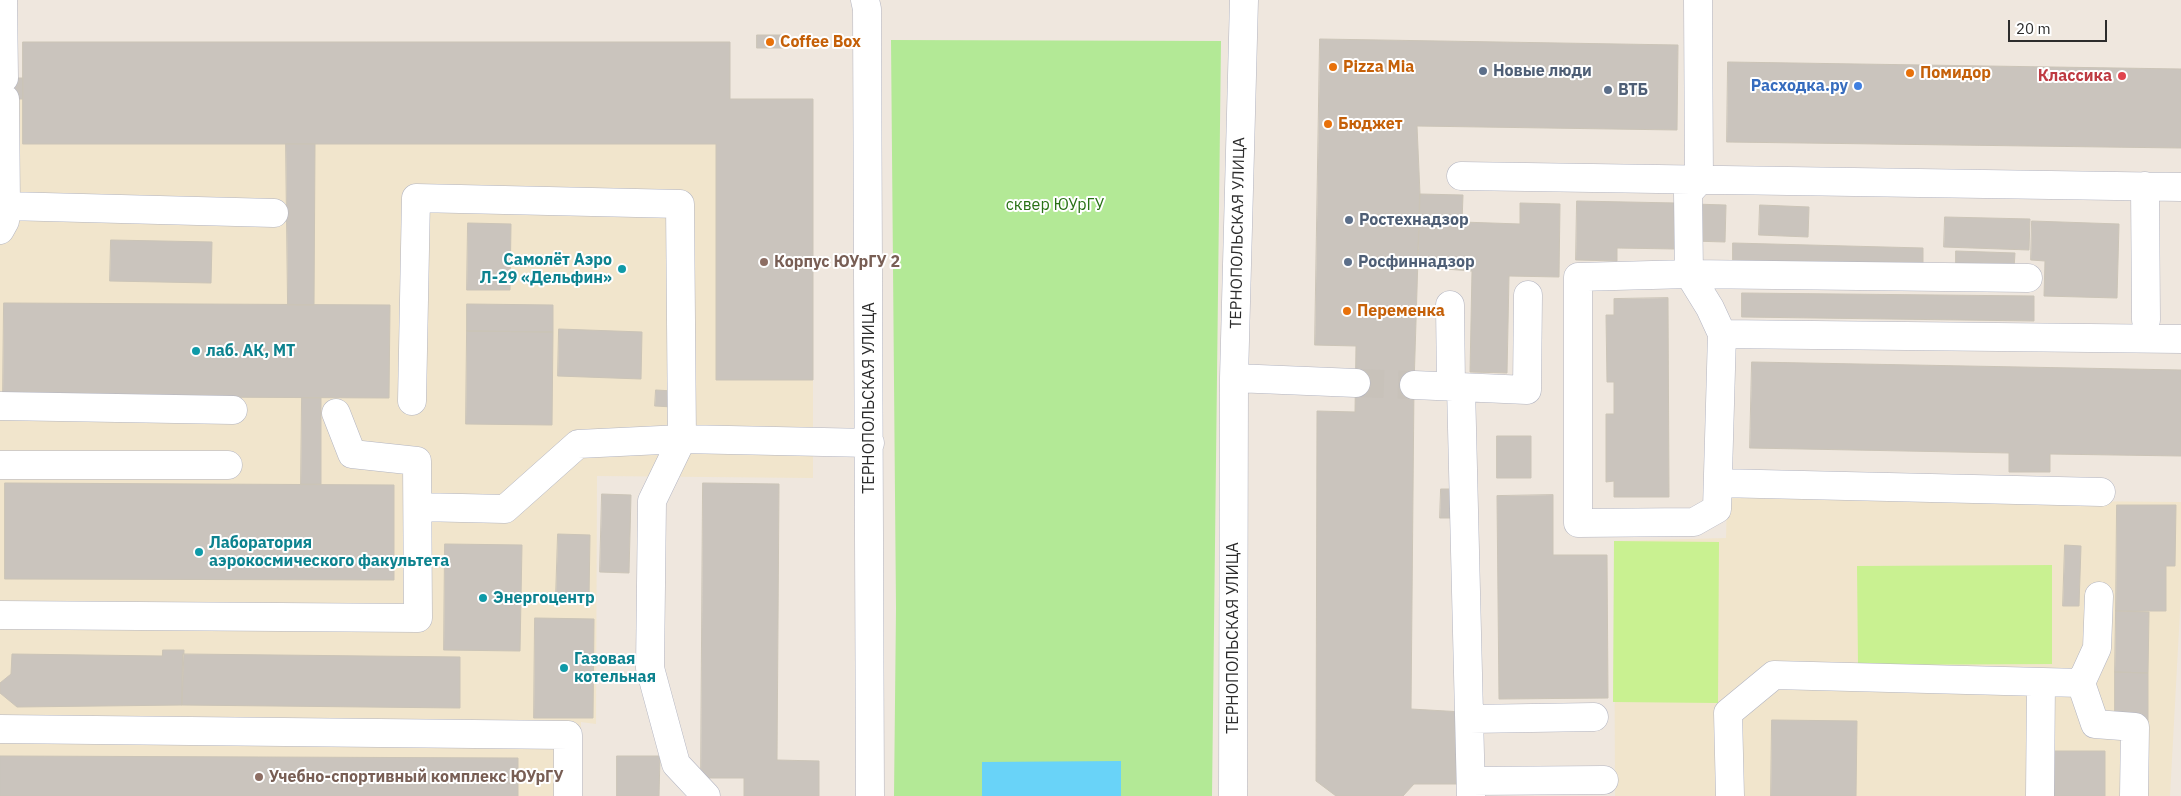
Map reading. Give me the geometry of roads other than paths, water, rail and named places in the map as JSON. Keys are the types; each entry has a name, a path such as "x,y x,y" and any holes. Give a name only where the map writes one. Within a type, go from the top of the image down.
{"street":[{"path":"2,0 4,88 3,218 274,213"},
{"name":"ТЕРНОПОЛЬСКАЯ УЛИЦА","path":"865,0 867,19 870,442 870,796"},
{"name":"ТЕРНОПОЛЬСКАЯ УЛИЦА","path":"1232,796 1234,378 1244,0"},
{"path":"1698,0 1698,181 1688,193 1689,274 1710,308 1722,334 1717,509 1694,522 1578,523 1578,277 1689,274 2028,278"},
{"path":"1461,176 2181,187"},
{"path":"2145,186 2146,320"},
{"path":"412,401 416,198 680,204 682,439 652,501 650,668 676,764 706,796"},
{"path":"1414,385 1527,390 1528,295"},
{"path":"1450,305 1456,386 1470,719 1471,788 1604,780"},
{"path":"1722,334 2181,339"},
{"path":"1234,378 1356,383"},
{"path":"0,406 233,410"},
{"path":"0,615 418,618 418,461 352,454 336,413"},
{"path":"418,507 505,509 578,444 682,439 870,442"},
{"path":"0,465 228,465"},
{"path":"1718,482 2101,492"},
{"path":"2099,596 2097,648 2081,683 2095,724 2135,727 2134,796"},
{"path":"1730,796 1728,713 1774,676 2081,683"},
{"path":"2040,796 2041,682"},
{"path":"1470,719 1594,717"},
{"path":"0,729 568,735 568,796"}],"water":[{"path":"1121,761 1121,796 982,796 982,762"}],"tunnel":[{"path":"1356,383 1414,385"}],"place":[{"name":"Coffee Box","path":"770,42"},
{"name":"Pizza Mia","path":"1333,67"},
{"name":"Новые люди","path":"1483,71"},
{"name":"Помидор","path":"1910,73"},
{"name":"Классика","path":"2122,76"},
{"name":"Расходка.ру","path":"1858,86"},
{"name":"ВТБ","path":"1608,90"},
{"name":"Бюджет","path":"1328,124"},
{"name":"Ростехнадзор","path":"1349,220"},
{"name":"Корпус ЮУрГУ 2","path":"764,262"},
{"name":"Росфиннадзор","path":"1348,262"},
{"name":"Самолёт Аэро Л-29 «Дельфин»","path":"622,269"},
{"name":"Переменка","path":"1347,311"},
{"name":"лаб. АК, МТ","path":"196,351"},
{"name":"Лаборатория аэрокосмического факультета","path":"199,552"},
{"name":"Энергоцентр","path":"483,598"},
{"name":"Газовая котельная","path":"564,668"},
{"name":"Учебно-спортивный комплекс ЮУрГУ","path":"259,777"}],"park label":[{"name":"сквер ЮУрГУ","path":"1055,205"}]}
